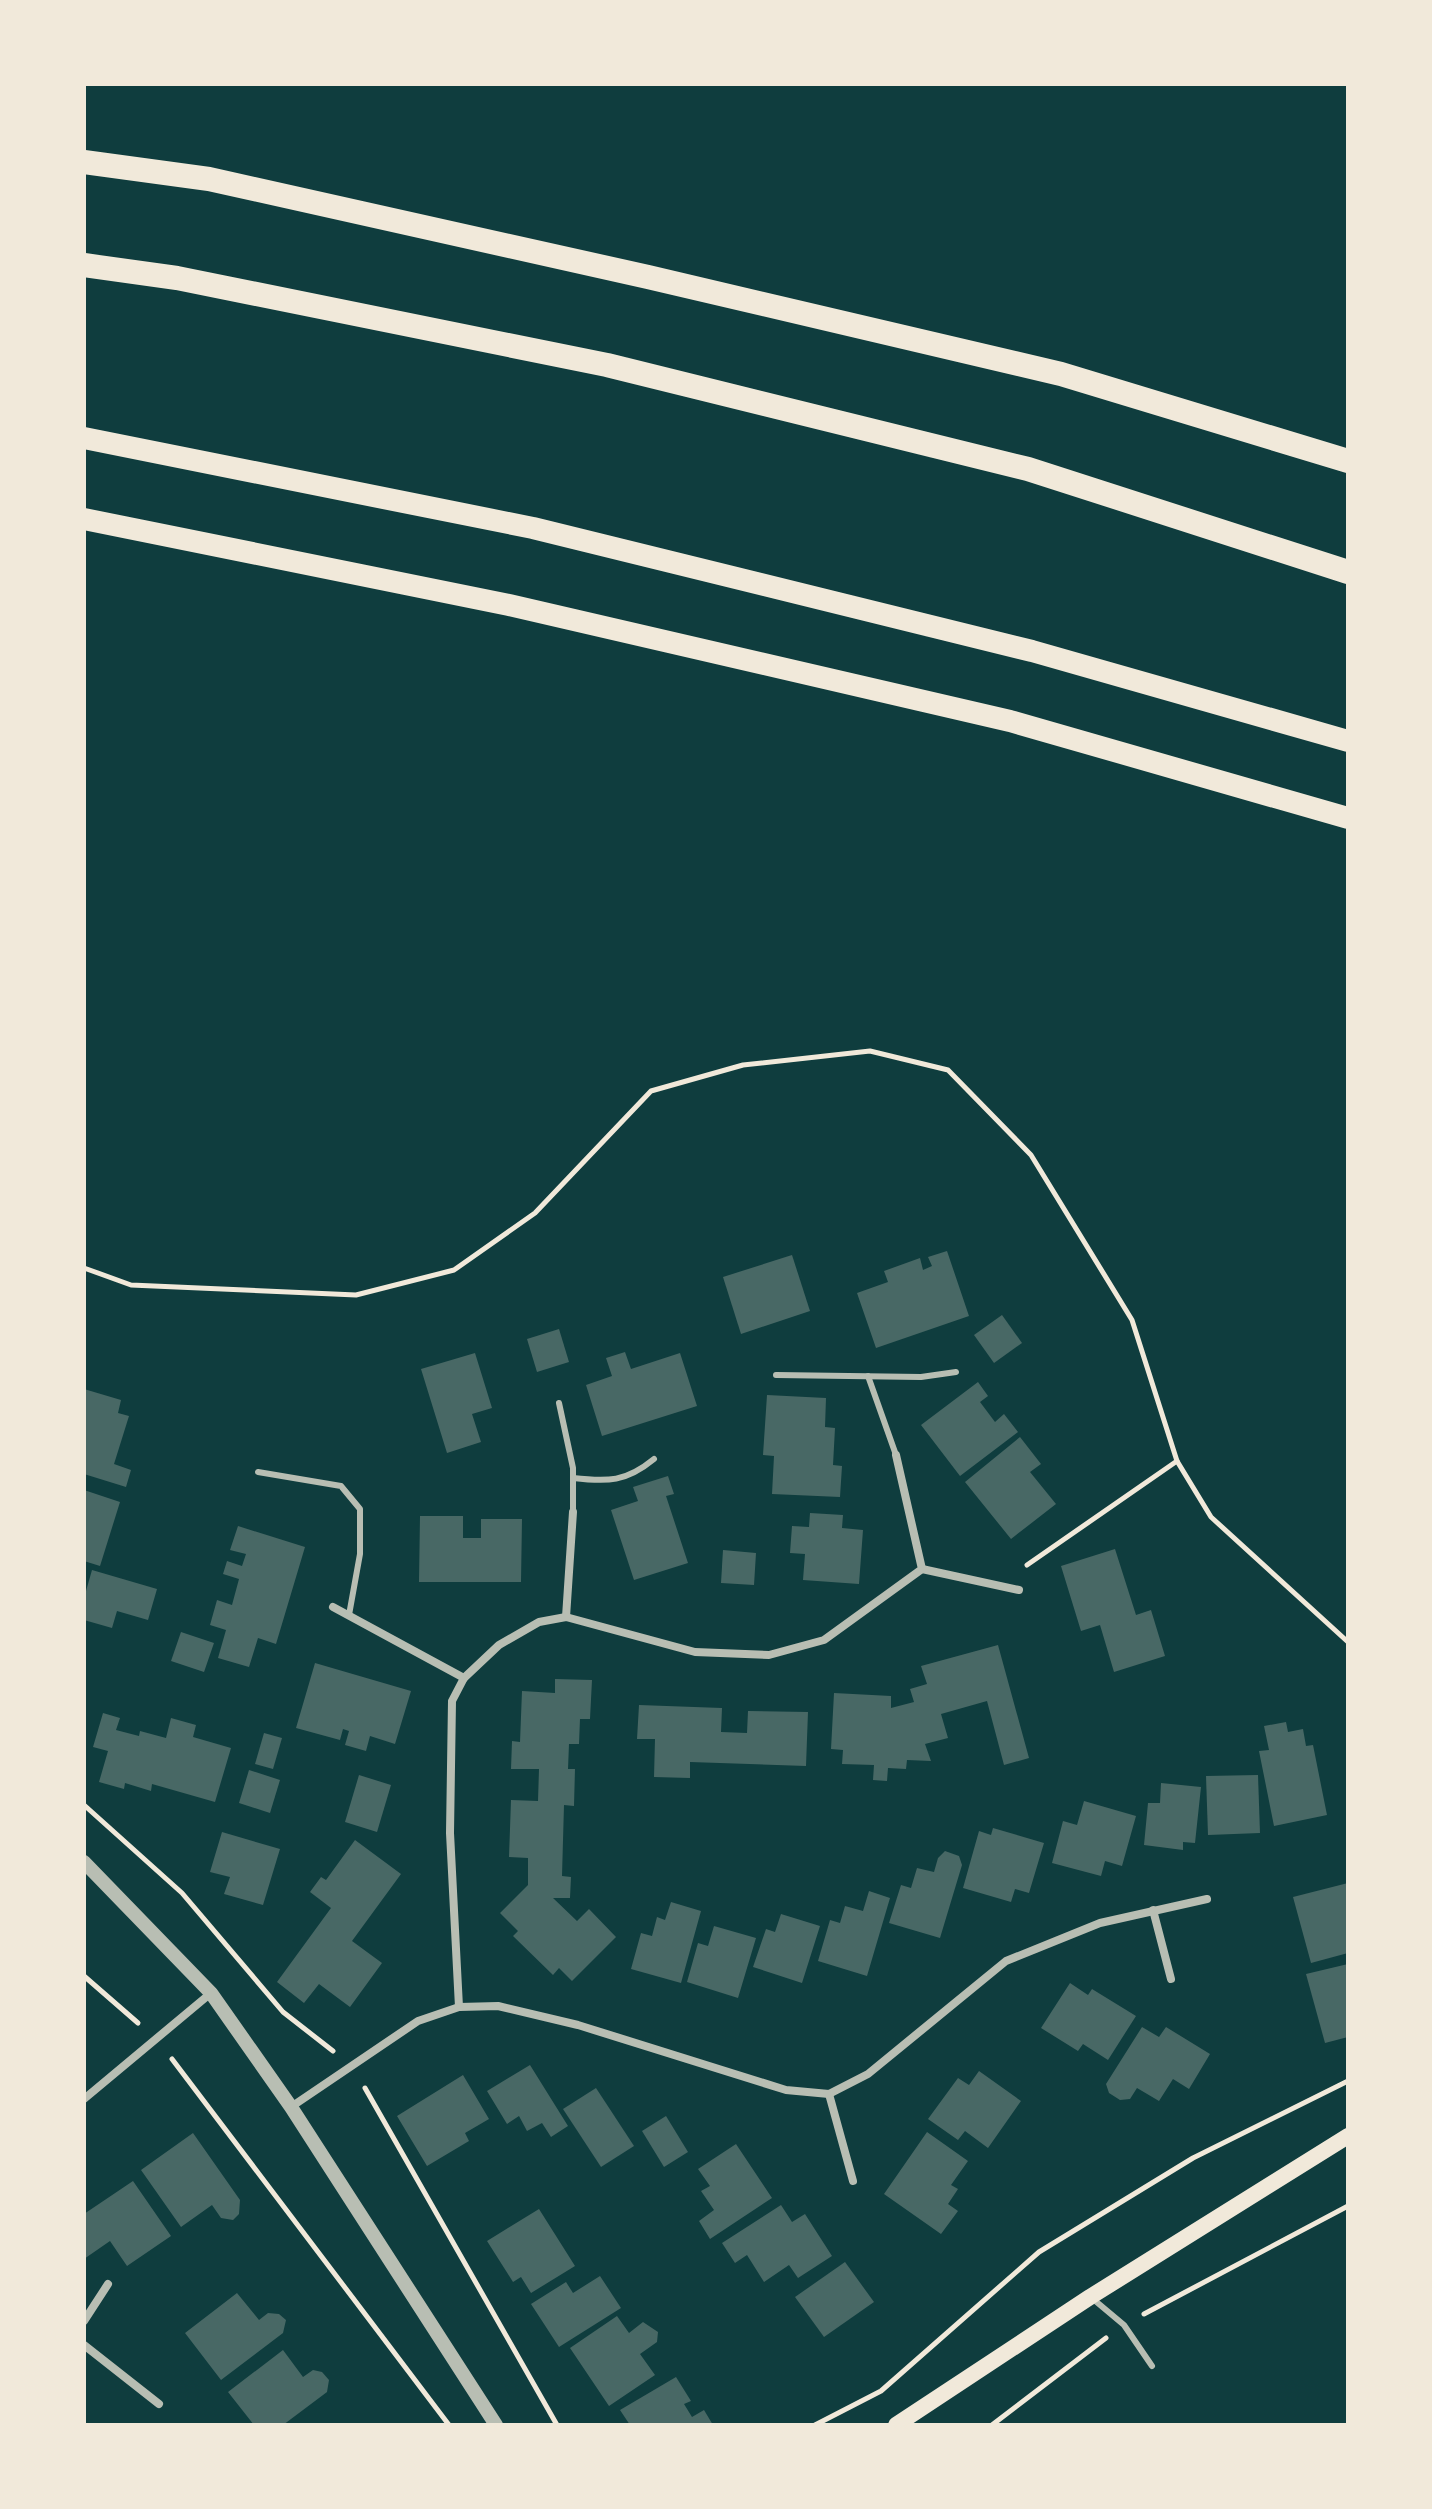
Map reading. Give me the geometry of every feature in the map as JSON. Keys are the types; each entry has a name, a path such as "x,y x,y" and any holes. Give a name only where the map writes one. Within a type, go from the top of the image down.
{"highway":[{"path":"84,162 209,179 648,277 1046,371 1348,461"},
{"path":"84,265 177,278 622,369 1028,469 1348,572"},
{"path":"84,438 533,528 1032,651 1348,741"},
{"path":"84,519 509,605 1010,721 1348,818"}],"main road":[{"path":"896,2425 1090,2297 1348,2136"}],"street":[{"path":"896,1455 922,1569"},
{"path":"566,1617 573,1512"},
{"path":"459,2007 451,1804 452,1701 464,1678 499,1645 539,1622 566,1617 695,1652 769,1655 824,1640 922,1569 1019,1590"},
{"path":"333,1607 464,1678"},
{"path":"84,1862 211,1993 291,2107 496,2425"},
{"path":"291,2107 418,2021 459,2007 498,2006 551,2018 786,2090 829,2094 868,2074 1006,1961 1100,1923 1207,1899"},
{"path":"1153,1910 1171,1979"},
{"path":"84,2099 211,1993"},
{"path":"829,2094 853,2181"},
{"path":"84,2321 108,2284"},
{"path":"84,2345 159,2404"}],"lane":[{"path":"776,1375 921,1377 956,1372"},
{"path":"868,1376 896,1455"},
{"path":"559,1403 573,1478 573,1512"},
{"path":"573,1478 603,1481 634,1475 654,1459"},
{"path":"258,1472 341,1486 360,1509 360,1554 349,1615"},
{"path":"1090,2297 1124,2325 1152,2366"}],"path":[{"path":"84,1268 131,1285 356,1295 454,1270 535,1213 651,1091 743,1065 870,1051 948,1070 1031,1155 1132,1320 1177,1461 1211,1517 1348,1642"},
{"path":"1019,1590 1027,1564 1177,1461"},
{"path":"84,1976 156,2039 449,2425"},
{"path":"815,2425 881,2391 1039,2252 1193,2158 1348,2081"},
{"path":"992,2425 1124,2325 1348,2206"}],"building":[{"path":"947,1251 969,1316 876,1348 857,1293 888,1282 884,1271 920,1258 923,1270 932,1266 928,1257"},
{"path":"792,1255 810,1311 741,1334 723,1277"},
{"path":"1002,1315 1022,1343 994,1363 974,1335"},
{"path":"559,1329 569,1362 537,1372 527,1339"},
{"path":"625,1352 631,1369 680,1353 697,1406 602,1436 586,1385 612,1376 606,1358"},
{"path":"475,1353 492,1408 472,1414 481,1442 447,1453 421,1369"},
{"path":"978,1382 988,1396 980,1402 995,1422 1004,1414 1018,1432 960,1476 921,1425"},
{"path":"84,1389 121,1400 118,1413 129,1416 114,1464 131,1470 126,1487 84,1474"},
{"path":"767,1395 826,1398 825,1427 835,1428 833,1465 842,1466 840,1497 772,1494 774,1456 763,1455"},
{"path":"1020,1437 1041,1464 1030,1472 1056,1504 1011,1539 965,1482"},
{"path":"668,1476 674,1494 666,1496 688,1563 634,1580 611,1510 638,1501 633,1487"},
{"path":"84,1490 120,1502 100,1566 84,1561"},
{"path":"810,1513 843,1515 842,1528 863,1530 859,1584 803,1580 805,1554 790,1553 792,1526 809,1527"},
{"path":"420,1516 463,1516 463,1538 481,1538 481,1519 522,1519 521,1582 419,1582"},
{"path":"238,1526 305,1547 276,1644 258,1638 249,1667 218,1658 226,1630 210,1625 217,1600 232,1605 239,1579 223,1574 227,1561 242,1566 246,1554 230,1550"},
{"path":"1115,1549 1136,1615 1151,1610 1165,1656 1114,1672 1100,1625 1081,1631 1061,1566"},
{"path":"723,1550 756,1553 754,1585 721,1583"},
{"path":"92,1570 157,1589 148,1620 117,1611 112,1628 84,1620 84,1598"},
{"path":"181,1632 214,1643 204,1672 171,1661"},
{"path":"998,1645 1029,1758 1004,1765 987,1701 941,1714 948,1738 925,1744 931,1761 907,1760 906,1769 888,1768 887,1781 873,1780 874,1765 842,1764 843,1750 831,1749 834,1693 891,1696 891,1708 914,1702 910,1689 927,1684 921,1666"},
{"path":"315,1663 411,1691 395,1744 370,1736 366,1751 345,1745 349,1731 343,1729 340,1740 296,1728"},
{"path":"555,1679 592,1680 590,1719 580,1719 579,1744 569,1744 568,1769 575,1769 574,1806 564,1805 562,1876 571,1877 570,1898 553,1898 577,1921 589,1909 616,1937 572,1981 559,1968 553,1975 513,1936 518,1931 500,1913 528,1885 528,1858 509,1857 511,1800 538,1801 539,1769 511,1769 512,1741 520,1742 522,1691 555,1693"},
{"path":"639,1705 722,1708 721,1732 747,1733 748,1711 808,1712 806,1766 690,1762 690,1778 654,1777 655,1739 637,1739"},
{"path":"103,1713 120,1718 116,1730 139,1736 140,1731 166,1738 171,1718 196,1725 193,1737 231,1748 215,1802 152,1784 151,1791 125,1783 124,1789 99,1782 108,1751 93,1747"},
{"path":"1286,1722 1288,1732 1303,1729 1306,1746 1313,1745 1327,1815 1274,1826 1259,1751 1269,1750 1264,1726"},
{"path":"264,1733 282,1738 273,1769 255,1764"},
{"path":"249,1770 280,1780 270,1813 239,1803"},
{"path":"359,1775 391,1785 377,1832 345,1822"},
{"path":"1258,1775 1260,1833 1208,1835 1206,1776"},
{"path":"1161,1783 1201,1787 1195,1843 1183,1842 1183,1850 1144,1845 1148,1803 1160,1803"},
{"path":"1084,1801 1136,1816 1122,1866 1105,1861 1101,1876 1052,1863 1063,1821 1077,1825"},
{"path":"993,1828 1044,1843 1029,1893 1015,1889 1011,1902 963,1888 979,1831 991,1835"},
{"path":"222,1832 280,1849 263,1905 224,1894 230,1877 210,1872"},
{"path":"355,1840 401,1874 352,1941 382,1963 350,2007 319,1984 304,2003 277,1982 331,1908 310,1892 321,1877 326,1880"},
{"path":"945,1851 959,1856 962,1865 940,1938 889,1923 901,1885 911,1888 917,1868 934,1872 938,1858"},
{"path":"1348,1883 1348,1953 1311,1963 1293,1897"},
{"path":"869,1891 890,1898 867,1976 818,1961 830,1920 840,1923 845,1906 863,1911"},
{"path":"671,1902 701,1911 681,1983 631,1969 641,1933 652,1936 657,1917 665,1920"},
{"path":"781,1914 820,1926 802,1983 753,1967 766,1929 775,1932"},
{"path":"714,1926 756,1938 738,1998 687,1982 698,1943 708,1946"},
{"path":"1348,1964 1348,2037 1325,2043 1306,1974"},
{"path":"1070,1983 1088,1995 1092,1989 1136,2016 1108,2060 1083,2044 1078,2051 1041,2028"},
{"path":"1142,2027 1159,2037 1166,2027 1210,2054 1189,2089 1173,2079 1159,2101 1137,2088 1130,2099 1120,2100 1109,2093 1106,2084"},
{"path":"530,2065 568,2126 551,2137 542,2123 527,2131 519,2116 507,2124 487,2091"},
{"path":"979,2071 1021,2101 988,2148 965,2131 958,2140 928,2119 958,2078 969,2085"},
{"path":"463,2075 489,2119 465,2133 469,2141 427,2166 397,2116"},
{"path":"596,2088 634,2146 601,2167 563,2109"},
{"path":"666,2116 688,2152 664,2167 642,2131"},
{"path":"927,2132 968,2161 951,2185 958,2189 948,2204 958,2211 941,2234 884,2194"},
{"path":"193,2133 240,2200 239,2214 233,2220 221,2218 212,2205 181,2227 141,2170"},
{"path":"736,2144 772,2198 710,2239 699,2221 714,2210 701,2191 710,2186 698,2169"},
{"path":"133,2181 171,2236 127,2266 110,2241 84,2259 84,2214"},
{"path":"781,2205 792,2222 805,2214 832,2256 798,2278 789,2265 764,2282 747,2255 735,2263 722,2243"},
{"path":"539,2209 575,2266 531,2293 521,2277 513,2282 487,2241"},
{"path":"845,2262 874,2302 824,2337 795,2297"},
{"path":"600,2276 621,2308 559,2347 531,2304 566,2282 573,2293"},
{"path":"237,2293 259,2320 268,2313 279,2314 286,2320 283,2333 221,2380 185,2333"},
{"path":"617,2316 629,2333 643,2322 658,2332 657,2342 640,2354 655,2375 609,2406 570,2348"},
{"path":"283,2350 303,2377 313,2370 322,2372 329,2380 327,2392 283,2425 254,2425 228,2392"},
{"path":"676,2377 691,2401 684,2404 692,2417 704,2410 713,2425 630,2425 620,2410"}]}
